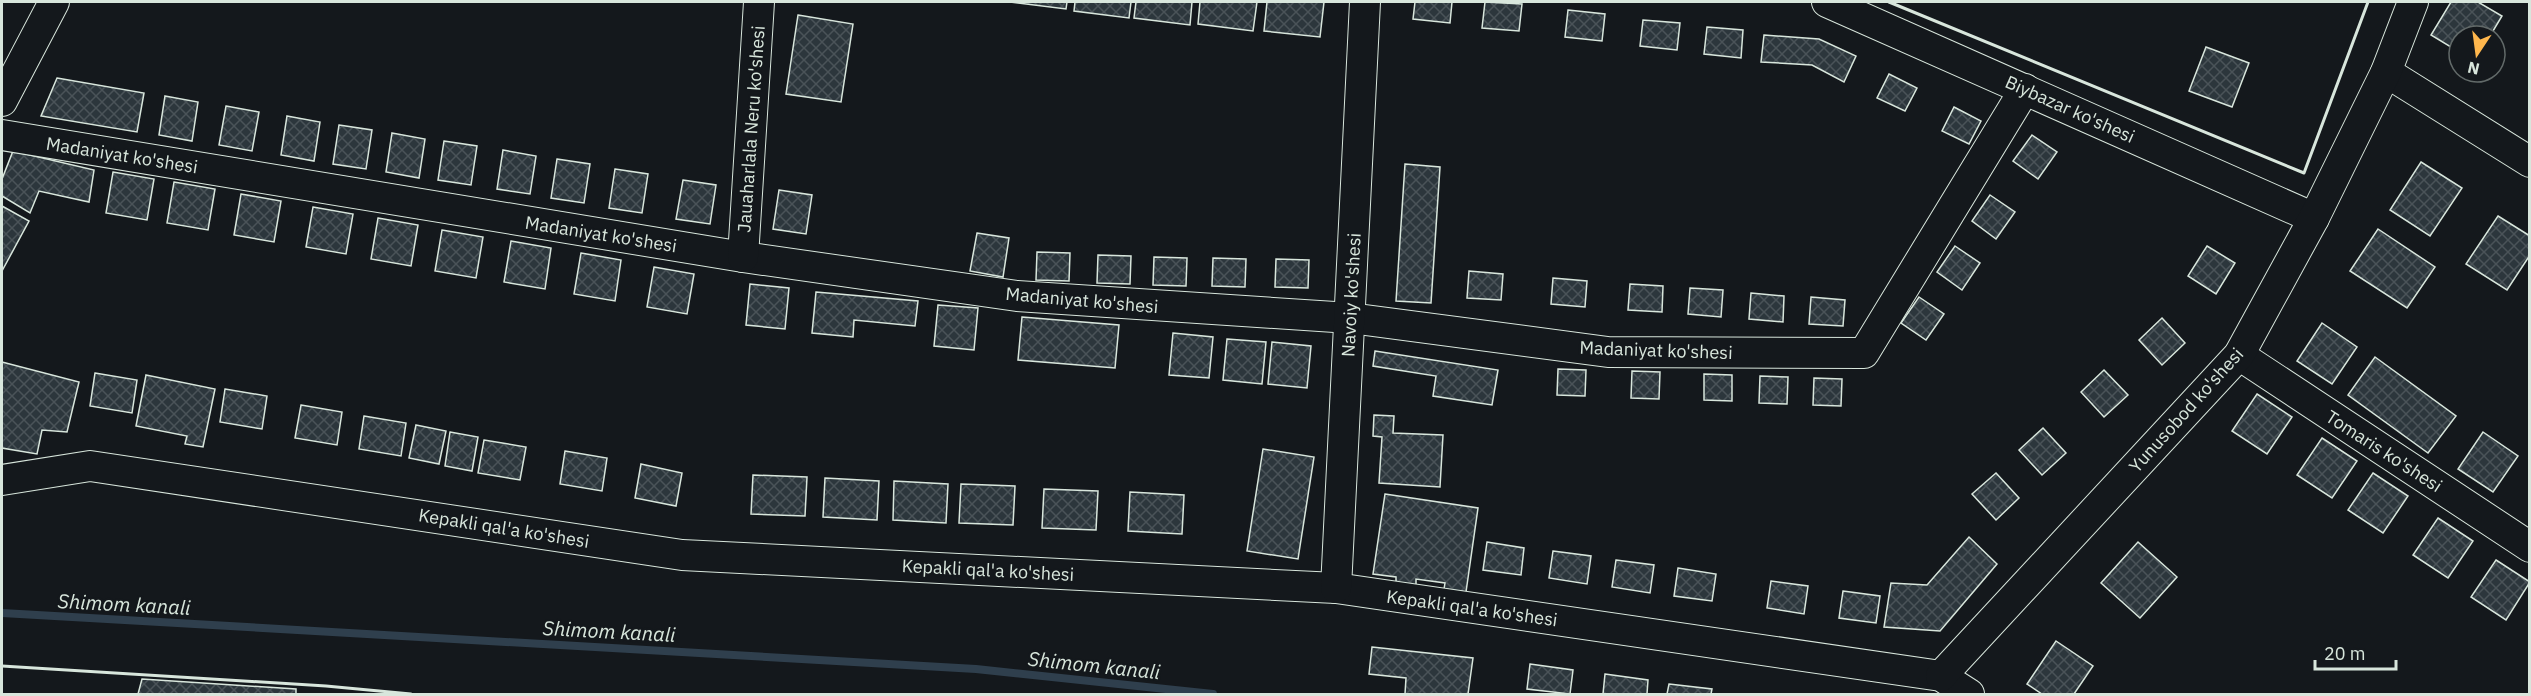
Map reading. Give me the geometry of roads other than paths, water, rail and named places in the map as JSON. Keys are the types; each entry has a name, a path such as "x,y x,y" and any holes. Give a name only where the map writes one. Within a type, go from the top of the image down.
{"street":[{"path":"2,100 54,2"},
{"name":"Jauaharlala Neru ko'shesi","path":"743,257 759,2"},
{"name":"Navoiy ko'shesi","path":"1336,588 1365,2"},
{"name":"Biybazar ko'shesi","path":"1827,2 2314,218"},
{"name":"Yunusobod ko'shesi","path":"1941,676 2239,355 2314,218 2386,72 2413,2"},
{"path":"2386,72 2529,162"},
{"name":"Madaniyat ko'shesi","path":"2,135 743,257 1017,296 1350,318 1608,352 1864,353 2025,89"},
{"name":"Tomaris ko'shesi","path":"2239,355 2529,547"},
{"name":"Kepakli qal'a ko'shesi","path":"2,480 90,466 682,555 1336,588 1941,676 1969,694"}],"waterway":[{"name":"Shimom kanali","path":"2,613 976,669 1213,694"}]}
